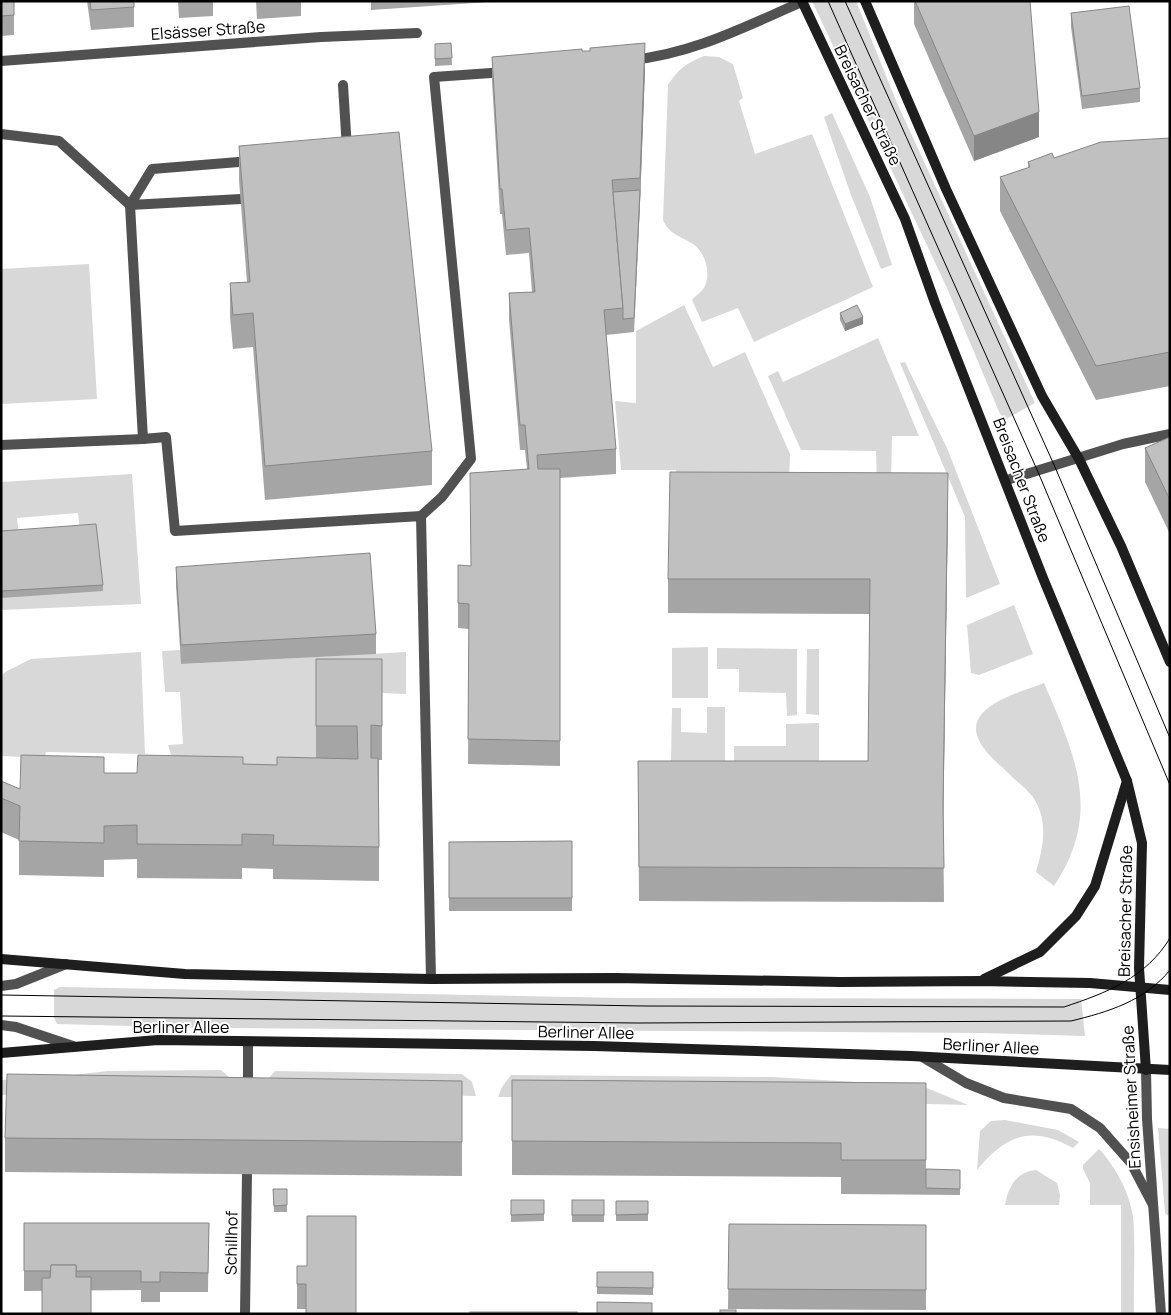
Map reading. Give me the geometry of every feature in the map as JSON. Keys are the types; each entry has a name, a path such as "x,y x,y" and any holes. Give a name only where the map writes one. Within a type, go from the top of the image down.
{"main road":[{"name":"Breisacher Straße","path":"802,1 905,219 935,303 1007,480 1057,613 1127,781 1142,843 1139,988"},
{"path":"865,1 946,188 1038,387 1079,459 1121,546 1170,662"},
{"path":"981,981 1040,952 1076,916 1095,886 1127,781"},
{"path":"1,959 185,974 431,979 615,978 840,982 1090,982 1170,990"},
{"name":"Ensisheimer Straße","path":"1139,988 1146,1070"},
{"name":"Berliner Allee","path":"1,1053 158,1040 248,1043 594,1046 924,1058 1170,1070"}],"street":[{"path":"621,61 657,58 694,48 802,1"},
{"name":"Elsässer Straße","path":"1,60 321,37 417,33"},
{"path":"1,445 166,437 175,530 421,516 442,497 471,459 434,76 518,71"},
{"path":"338,154 347,153 342,85"},
{"path":"1,134 59,141 130,205 241,200"},
{"path":"143,438 130,205 152,169 265,160"},
{"path":"1007,480 1123,444 1170,434"},
{"path":"421,516 431,979"},
{"path":"1,986 16,984 66,964"},
{"path":"1,1025 16,1027 73,1046"},
{"path":"248,1043 248,1098"},
{"name":"Ensisheimer Straße","path":"924,1058 966,1083 1004,1098 1071,1109 1100,1128 1131,1163 1153,1205"},
{"name":"Ensisheimer Straße","path":"1146,1070 1161,1314"},
{"name":"Schillhof","path":"246,1314 247,1173"}],"shaded area":[{"path":"812,1 856,1 897,103 1035,403 1006,419 1000,414 948,290"},
{"path":"704,56 719,57 733,64 743,98 739,101 755,154 812,134 873,287 754,342 738,308 702,322 692,300 704,288 707,281 704,257 693,244 668,229 663,220 668,85 683,67"},
{"path":"832,113 870,197 892,265 881,269 851,195 824,117"},
{"path":"89,264 97,399 1,404 1,269"},
{"path":"684,305 713,367 745,352 790,454 789,483 677,480 676,470 621,470 615,401 636,403 636,331"},
{"path":"878,338 919,436 892,436 891,483 877,483 876,451 801,450 768,376 778,371 783,382"},
{"path":"905,362 947,448 1000,584 966,598 965,517 900,363"},
{"path":"132,474 141,604 1,610 1,598 80,532 78,513 17,518 19,537 1,538 1,482"},
{"path":"1014,605 1033,654 979,675 971,673 967,625"},
{"path":"708,647 708,698 672,698 672,648"},
{"path":"717,648 797,649 797,715 787,716 786,693 739,692 739,669 717,669"},
{"path":"807,649 819,649 819,715 806,714"},
{"path":"181,650 182,664 406,652 406,694 382,693 316,760 315,771 172,758 168,745 183,744 180,692 165,692 162,651"},
{"path":"141,652 145,754 46,752 45,758 1,756 1,676 7,671 31,659"},
{"path":"1044,683 1066,735 1074,760 1079,784 1081,809 1077,834 1069,859 1054,886 1036,872 1041,854 1043,828 1040,811 1034,798 989,755 977,733 977,722 983,712 1006,697"},
{"path":"707,707 725,707 725,762 671,761 672,708 681,708 681,732 707,733"},
{"path":"819,723 819,763 734,763 734,746 786,746 786,724"},
{"path":"60,987 622,998 1081,999 1085,1036 981,1033 207,1028 57,1024 54,1018 54,990"},
{"path":"221,1070 229,1077 232,1092 75,1091 1,1095 1,1080 46,1078 108,1071"},
{"path":"275,1071 462,1074 472,1082 476,1096 263,1092 267,1080"},
{"path":"511,1075 772,1077 922,1086 968,1105 735,1099 498,1097 502,1087"},
{"path":"1005,1120 1058,1130 1079,1142 1073,1148 1044,1137 1020,1137 998,1149 977,1170 980,1131 991,1121"},
{"path":"1158,1128 1170,1129 1170,1215 1165,1213"},
{"path":"1099,1149 1111,1163 1121,1180 1129,1199 1133,1217 1134,1314 1121,1314 1121,1205 1090,1205 1090,1183 1083,1165"},
{"path":"1036,1170 1057,1183 1060,1195 1059,1205 1005,1205 1008,1192 1018,1177 1029,1171"}],"building":[{"path":"1,1 14,1 14,15 1,16"},
{"path":"90,1 134,1 134,7 91,10"},
{"path":"915,1 1030,1 1039,112 974,136"},
{"path":"1129,6 1140,88 1082,96 1071,13"},
{"path":"451,43 452,58 435,59 435,44"},
{"path":"645,43 640,178 612,180 623,308 604,310 616,449 537,455 538,469 560,469 560,741 468,739 469,604 458,603 458,565 471,566 470,473 529,469 525,425 520,425 509,293 535,292 529,228 506,230 502,189 500,189 492,57 582,49 582,51 590,51 590,48"},
{"path":"399,132 432,451 265,466 253,313 233,315 230,283 250,282 239,146"},
{"path":"1170,138 1170,352 1096,366 1000,177 1030,167 1028,162 1052,153 1054,158 1101,142"},
{"path":"640,190 634,318 623,319 613,192"},
{"path":"857,305 863,317 845,324 840,313"},
{"path":"1170,437 1170,500 1145,448"},
{"path":"670,472 948,473 943,805 944,868 639,867 638,761 868,761 870,579 668,579"},
{"path":"96,524 103,585 1,591 1,531"},
{"path":"370,553 376,634 181,645 176,567"},
{"path":"316,659 382,659 382,726 371,725 371,758 378,758 379,847 273,845 274,835 242,834 242,845 137,844 137,825 104,826 104,843 19,841 20,806 1,798 1,781 20,789 21,755 104,757 104,773 137,773 138,755 243,757 243,764 277,765 277,757 358,759 357,726 316,726"},
{"path":"572,841 572,898 449,898 449,842"},
{"path":"7,1074 462,1081 462,1142 5,1138"},
{"path":"512,1080 926,1083 926,1160 841,1160 841,1143 512,1141"},
{"path":"926,1169 960,1170 960,1189 926,1188"},
{"path":"273,1189 287,1189 287,1205 274,1206"},
{"path":"511,1200 544,1200 544,1214 511,1215"},
{"path":"572,1200 604,1200 604,1215 572,1215"},
{"path":"616,1201 648,1201 648,1214 616,1215"},
{"path":"307,1216 356,1216 356,1314 306,1314 306,1284 297,1284 297,1266 307,1266"},
{"path":"24,1223 209,1223 208,1273 160,1272 160,1282 141,1282 141,1271 76,1271 76,1265 51,1265 51,1271 24,1271"},
{"path":"729,1224 926,1225 926,1290 728,1289"},
{"path":"51,1265 76,1265 76,1277 91,1277 91,1314 42,1314 42,1278 50,1278"},
{"path":"597,1272 653,1272 653,1288 597,1287"},
{"path":"597,1302 652,1303 652,1314 597,1314"},
{"path":"720,1310 736,1310 736,1314 720,1314"},
{"path":"470,1312 577,1312 577,1314 470,1314"}],"tram line":[{"path":"828,1 1038,472 1170,785"},
{"path":"845,1 1055,467 1170,738"},
{"path":"1,995 644,1006 1064,1007 1110,990 1137,974 1149,964 1170,938"},
{"path":"1,1016 637,1023 1071,1021 1099,1014 1125,1004 1149,990 1170,970"}]}
